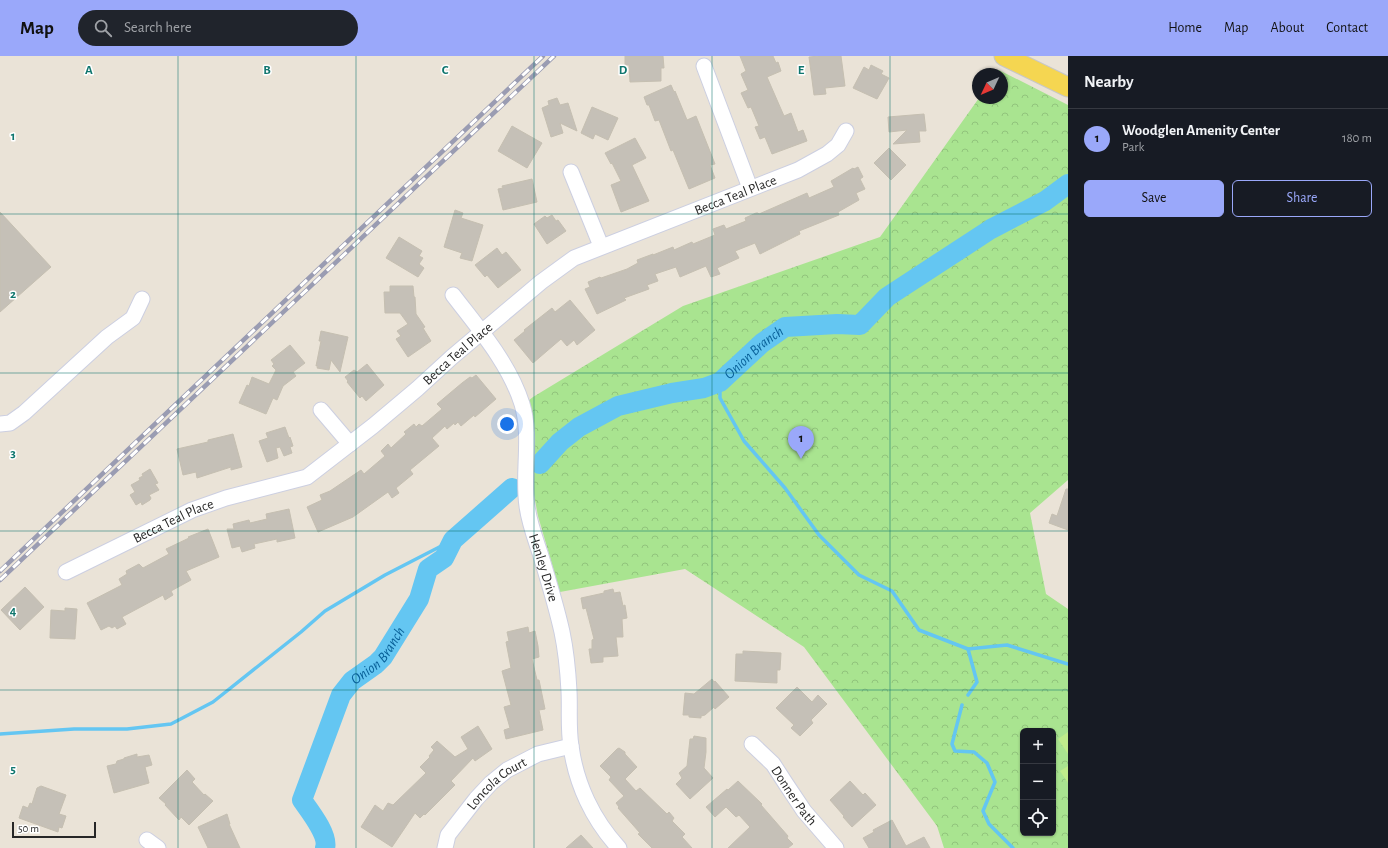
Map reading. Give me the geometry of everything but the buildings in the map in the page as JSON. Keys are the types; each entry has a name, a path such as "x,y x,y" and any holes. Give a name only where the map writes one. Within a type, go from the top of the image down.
{"main road":[{"path":"1004,56 1068,87"}],"street":[{"path":"704,66 750,188"},
{"name":"Becca Teal Place","path":"66,572 210,502 307,477 412,394 452,357 541,282 574,258 798,170 827,154 838,145 846,131"},
{"path":"571,172 602,246"},
{"name":"Henley Drive","path":"453,295 482,333 511,377 522,405 527,435 525,475 527,507 553,596 562,633 569,690 570,746 577,774 586,800 596,818 619,848"},
{"path":"0,424 10,423 24,414 107,337 126,324 132,318 142,298"},
{"path":"321,410 350,444"},
{"name":"Donner Path","path":"752,744 774,764 804,811 836,848"},
{"name":"Loncola Court","path":"445,848 448,835 476,799 491,783 507,770 538,754 570,746"}],"green space":[{"path":"1008,75 1068,105 1068,480 1030,513 1046,594 1068,609 1068,848 944,848 937,826 804,647 685,569 560,592 538,516 534,495 535,437 528,401 683,306 880,237 975,104 1008,104"},
{"path":"1068,732 1068,754 1058,739"},
{"path":"1068,766 1068,783 1060,771"}],"waterway":[{"name":"Onion Branch","path":"540,464 560,442 579,427 618,406 672,393 704,388 720,382 762,343 785,327 837,324 860,325 887,297 991,229 1045,201 1068,184"},
{"path":"720,382 720,398 744,441 785,488 819,535 859,575 892,591 919,630 968,649 977,682 968,695"},
{"name":"Onion Branch","path":"325,848 324,836 302,800 341,695 352,681 376,664 383,657 419,599 428,569 444,558 453,540 512,488"},
{"path":"0,734 74,729 127,729 171,724 213,702 325,611 385,575 453,540"},
{"path":"968,649 1007,645 1068,664"},
{"path":"962,705 952,744 955,751 974,752 987,763 995,782 983,811 989,824 1013,848"}],"railway":[{"path":"0,571 543,56"},
{"path":"0,580 554,56"}],"place":[{"name":"Woodglen Amenity Center","path":"801,459"}]}
